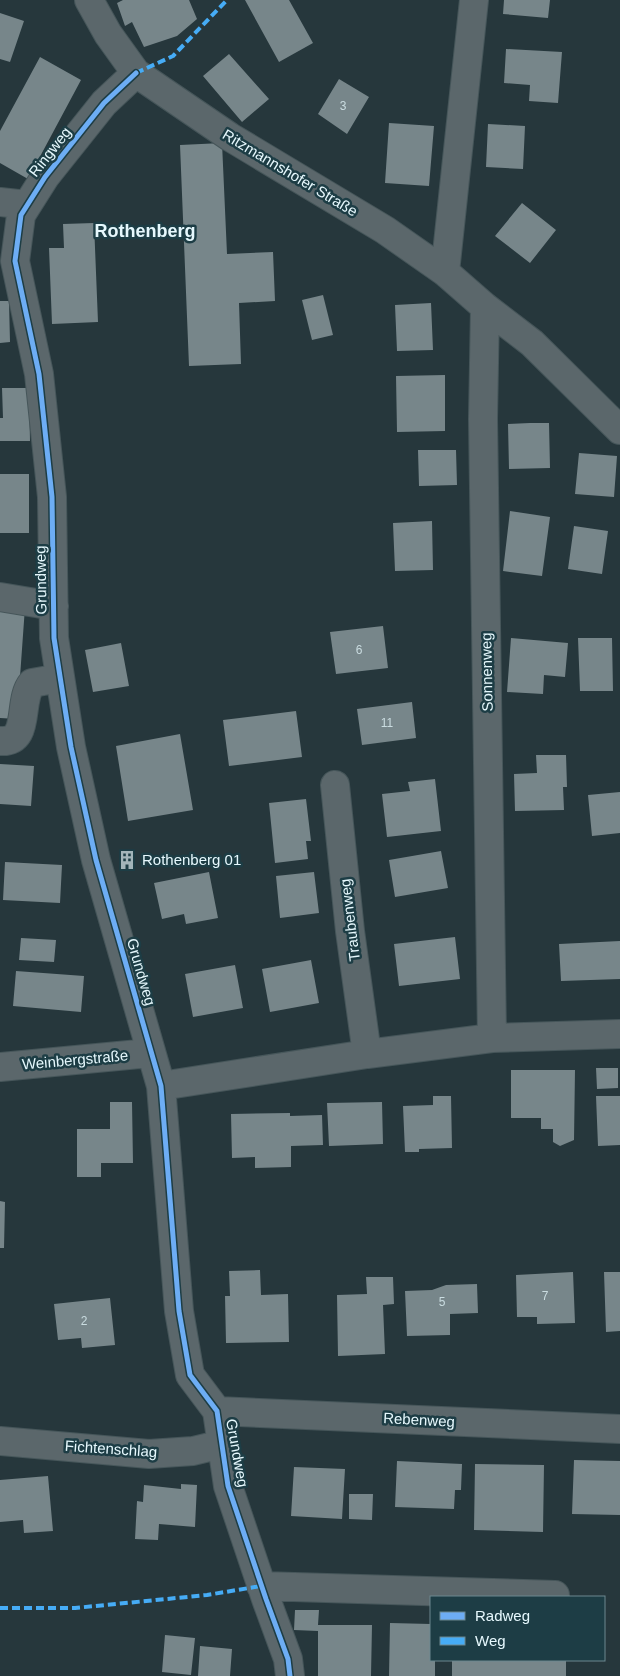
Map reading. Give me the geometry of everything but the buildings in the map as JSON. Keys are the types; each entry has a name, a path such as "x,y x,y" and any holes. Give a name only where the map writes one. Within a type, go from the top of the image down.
{"street":[{"path":"89,0 108,34 136,74"},
{"path":"445,272 474,0"},
{"name":"Ringweg","path":"8,263 20,216 45,177 104,103 136,74"},
{"name":"Ritzmannshofer Straße","path":"136,74 230,137 385,230 445,272 485,307 532,343 620,430"},
{"path":"0,202 27,205"},
{"name":"Grundweg","path":"8,263 39,374 52,497 54,638 71,747 96,860 161,1086 180,1320 190,1375 217,1411 228,1486 288,1660 290,1676"},
{"name":"Sonnenweg","path":"485,307 483,419 492,1038"},
{"path":"0,597 54,606"},
{"path":"0,741 5,742 16,737 21,730 25,696 32,683 60,678"},
{"name":"Traubenweg","path":"335,785 350,931 367,1054"},
{"path":"161,1086 367,1054 492,1038 620,1034"},
{"name":"Weinbergstraße","path":"0,1067 150,1053"},
{"name":"Rebenweg","path":"217,1411 620,1429"},
{"name":"Fichtenschlag","path":"0,1440 149,1454 193,1450 222,1444"},
{"path":"261,1586 555,1595"}],"marked path":[{"path":"136,73 173,56 227,0"},
{"path":"0,1608 75,1608 207,1595 261,1586"}],"cycle path":[{"path":"136,73 104,103 45,177 21,215 15,261 39,374 52,497 54,638 71,747 96,860 161,1086 179,1311 190,1375 217,1411 228,1486 288,1659 290,1676"}],"place":[{"name":"Rothenberg 01","path":"127,860"}],"district":[{"name":"Rothenberg","path":"145,231"}]}
